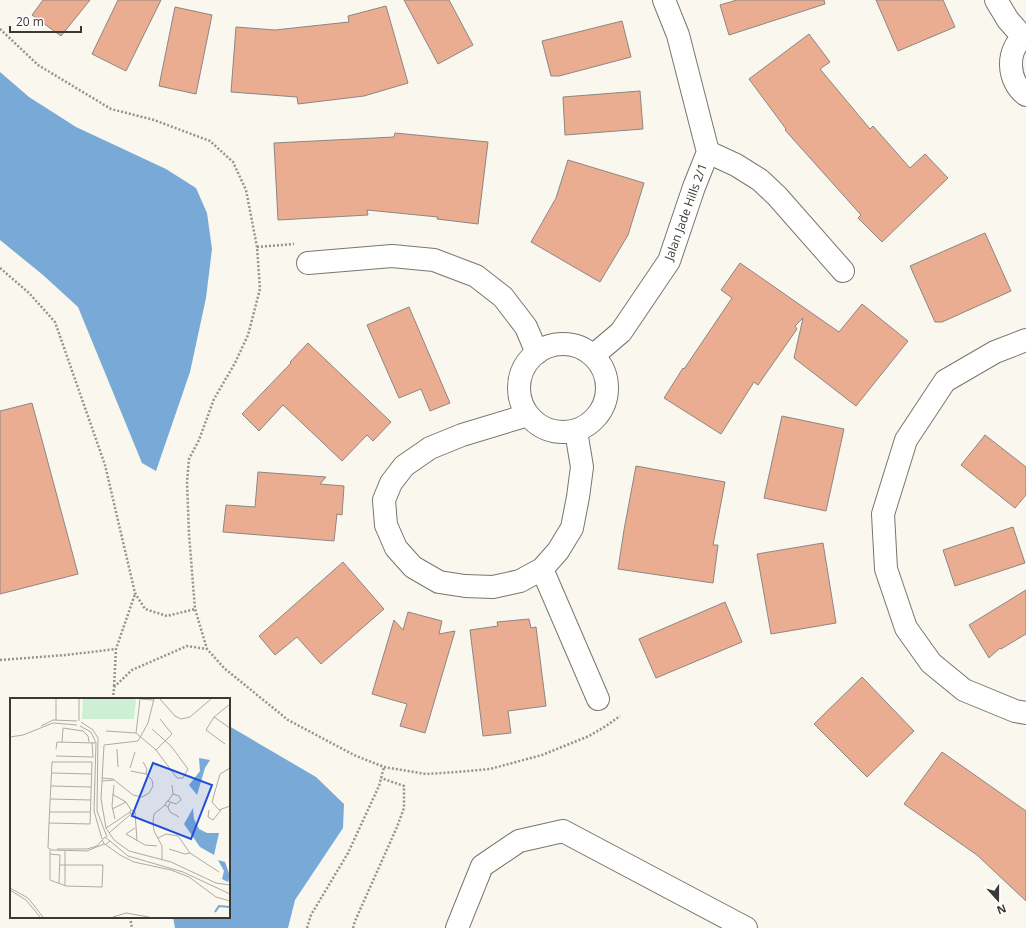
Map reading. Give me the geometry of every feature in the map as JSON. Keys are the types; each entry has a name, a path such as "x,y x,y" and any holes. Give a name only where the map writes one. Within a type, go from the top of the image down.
{"street":[{"name":"Jalan Jade Hills 2/1","path":"594,355 621,332 669,261 694,187 708,152 678,35 664,0"},
{"path":"996,0 1008,20 1025,36 1015,46 1011,58 1011,70 1014,81 1026,95"},
{"path":"708,152 736,165 760,180 843,271"},
{"path":"308,263 392,256 434,260 476,276 503,297 526,327 537,353"},
{"path":"1026,340 995,352 945,381 906,440 883,514 886,569 906,628 931,663 964,690 1015,711 1026,713"},
{"path":"556,344 576,346 594,355 604,370 608,388 604,407 592,422 576,431 558,432 541,427 528,415 520,399 519,382 525,365 537,353 556,344"},
{"path":"528,415 462,435 430,448 404,466 391,483 384,500 386,525 396,548 413,566 438,582 465,586 493,587 520,580 542,569 558,551 572,528 582,467 576,431"},
{"path":"542,569 598,699"},
{"path":"457,928 482,866 519,841 563,831 746,928"}],"path":[{"path":"0,29 38,65 111,109 154,120 210,142 233,162 246,190 257,247 260,289 248,335 214,399 199,440 189,459 187,482 189,534 195,609 207,649 224,668 288,720 354,755 384,767 426,774 490,769 542,755 589,736 620,716"},
{"path":"257,247 294,244 300,247 308,263"},
{"path":"0,268 29,293 55,322 105,465 135,593 145,609 167,616 195,609"},
{"path":"113,698 116,649 135,593"},
{"path":"114,687 132,670 187,646 207,649"},
{"path":"0,660 66,655 116,649"},
{"path":"307,928 311,915 348,853 379,786 384,767"},
{"path":"353,928 354,921 397,827 404,808 404,786 381,778"},
{"path":"130,918 132,928"}],"water":[{"path":"0,72 29,97 76,127 166,169 196,188 207,213 212,249 206,298 190,372 156,471 142,463 78,307 43,275 0,240"},
{"path":"230,727 316,777 344,804 343,828 295,900 288,928 175,928 173,918 230,918"}],"building":[{"path":"43,0 90,0 61,36 32,15"},
{"path":"118,0 161,0 126,71 92,54"},
{"path":"404,0 449,0 473,45 438,64"},
{"path":"737,0 824,0 825,4 729,35 720,5"},
{"path":"876,0 943,0 955,27 898,51"},
{"path":"386,6 408,83 364,96 298,104 297,97 231,92 236,27 275,30 349,22 348,16"},
{"path":"175,7 212,15 196,94 159,86"},
{"path":"622,21 631,57 559,76 551,76 542,41"},
{"path":"809,34 830,62 820,69 870,129 873,126 910,168 925,154 948,178 882,242 858,218 861,215 785,130 786,129 749,79"},
{"path":"640,91 643,129 565,135 563,97"},
{"path":"395,133 488,142 478,224 437,219 438,217 367,210 368,215 278,220 274,143 394,137"},
{"path":"568,160 644,183 628,235 600,282 531,242 556,198"},
{"path":"985,233 1011,291 942,322 935,322 910,266"},
{"path":"740,263 839,332 862,304 908,341 856,406 794,358 803,318 795,326 797,329 758,385 754,382 721,434 664,398 732,298 721,290"},
{"path":"409,307 450,403 430,411 421,389 399,398 367,325"},
{"path":"308,343 391,422 373,441 367,435 342,461 283,405 259,431 242,414"},
{"path":"32,403 78,574 0,594 0,411"},
{"path":"782,416 844,429 826,511 764,498"},
{"path":"985,435 1026,467 1026,495 1015,508 961,465"},
{"path":"636,466 725,482 713,545 718,545 713,583 618,569"},
{"path":"258,472 326,477 320,484 344,486 342,515 337,514 334,541 223,532 226,505 255,507"},
{"path":"1013,527 1025,563 955,586 943,550"},
{"path":"823,543 836,623 771,634 757,554"},
{"path":"343,562 384,609 321,664 297,637 275,655 259,636"},
{"path":"1026,590 1026,634 1001,649 1000,648 989,658 969,625"},
{"path":"725,602 742,642 656,678 639,639"},
{"path":"408,612 442,621 439,634 455,631 425,733 400,726 407,704 372,694 394,620 403,630"},
{"path":"529,619 531,628 536,627 546,706 508,711 511,733 483,736 470,630 498,626 497,622"},
{"path":"862,677 914,731 867,777 814,724"},
{"path":"942,752 1026,811 1026,901 977,855 904,804"}]}
